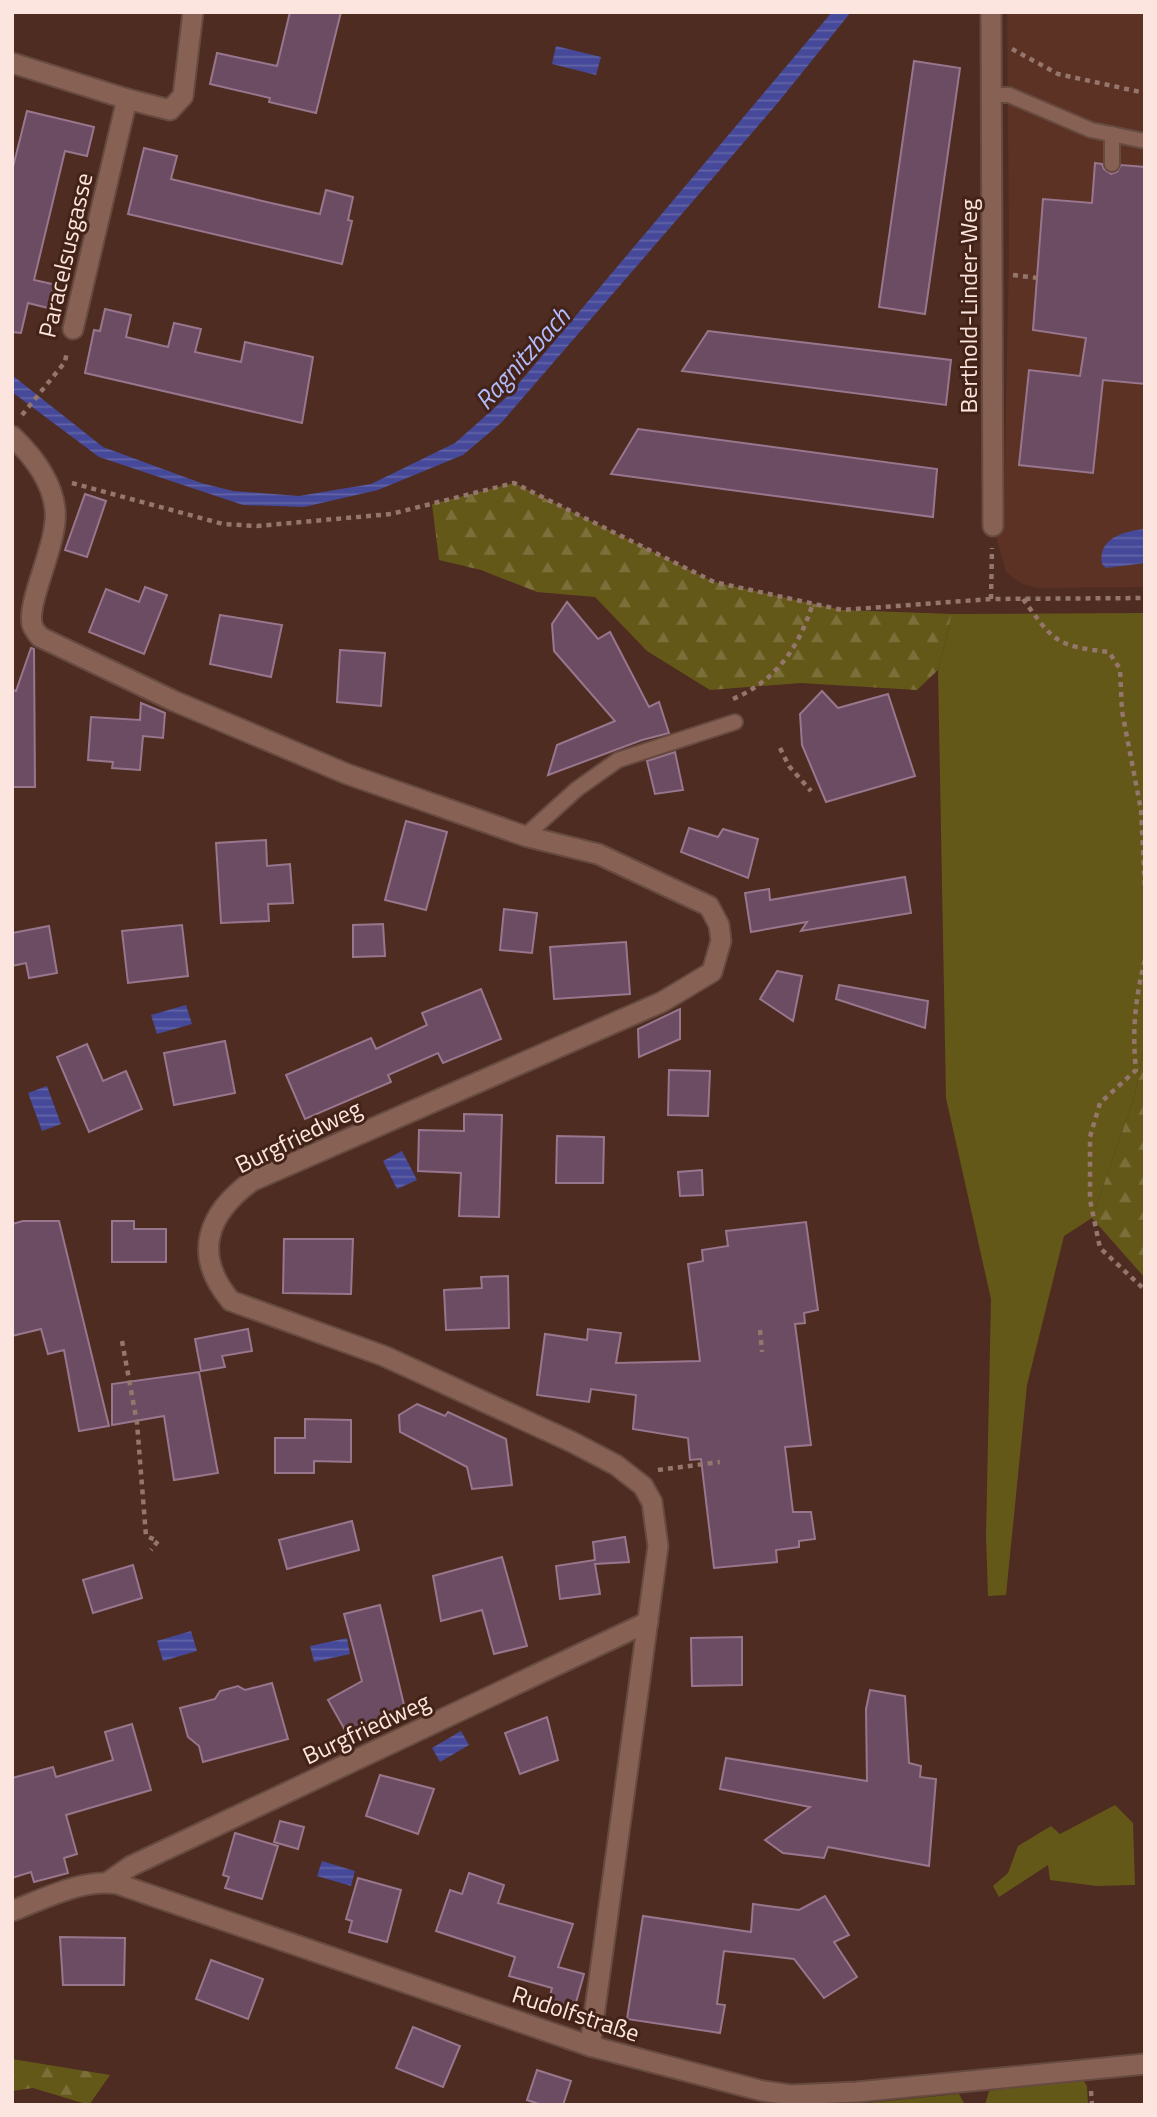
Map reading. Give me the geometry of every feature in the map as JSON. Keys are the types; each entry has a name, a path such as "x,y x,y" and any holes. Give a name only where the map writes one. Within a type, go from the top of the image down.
{"street":[{"path":"12,63 170,110 179,104 183,96 193,12"},
{"name":"Berthold-Linder-Weg","path":"991,12 993,526"},
{"name":"Paracelsusgasse","path":"73,329 127,99"},
{"path":"12,436 46,477"},
{"name":"Burgfriedweg","path":"46,477 56,510 48,556 31,615 32,627 40,637 174,701 347,774 524,836 598,854 709,906 719,925 721,941 712,972 662,1002 252,1181 224,1204 215,1218 208,1239 210,1264 218,1285 231,1301 384,1356 572,1442 630,1474 643,1486 652,1502 658,1546 590,2046"},
{"name":"Burgfriedweg","path":"108,1882 131,1866 648,1622"},
{"name":"Rudolfstraße","path":"12,1911 78,1887 108,1882 590,2046 791,2100 1145,2064"}],"lane":[{"path":"992,95 1009,95 1091,130 1145,141"},
{"path":"1112,134 1112,164"},
{"path":"524,836 577,789 618,760 734,722"}],"path":[{"path":"991,42 1030,56 1041,67 1058,74 1145,93"},
{"path":"1008,274 1038,278"},
{"name":"Paracelsusgasse","path":"26,410 65,362 73,329"},
{"path":"46,477 114,492 223,524 257,526 391,514 514,483 714,582 842,610 1022,598 1145,598"},
{"path":"991,600 993,526"},
{"path":"1022,598 1047,633 1061,645 1109,652 1120,669 1122,711 1141,810 1145,889"},
{"path":"734,722 726,702 755,688 783,664 795,647 813,603"},
{"path":"780,748 789,766 811,791"},
{"path":"1136,1070 1132,1036 1136,993 1145,960"},
{"path":"1145,1070 1136,1070 1100,1103 1090,1138 1090,1200 1100,1248 1145,1290"},
{"path":"760,1330 762,1352"},
{"path":"122,1341 137,1423 146,1536 158,1541 151,1550"},
{"path":"630,1474 720,1462"}],"shaded area":[{"name":"Ragnitzbach","path":"832,12 851,12 776,105 502,422 463,455 378,490 304,507 243,505 99,457 12,392 12,375 103,447 201,483 233,491 299,496 371,484 455,443 509,395"},
{"path":"1007,12 1145,12 1145,587 1038,588 1022,584 1006,572 993,526 1004,517 1009,252"},
{"path":"556,46 601,57 596,75 552,64"},
{"path":"1145,529 1145,563 1106,568 1102,564 1102,555 1108,542 1121,534"},
{"path":"186,1005 192,1024 157,1034 151,1015"},
{"path":"47,1086 61,1124 42,1131 28,1093"},
{"path":"402,1151 417,1180 397,1189 383,1161"},
{"path":"191,1631 197,1651 163,1661 157,1641"},
{"path":"347,1638 350,1654 314,1662 310,1646"},
{"path":"461,1731 469,1745 440,1762 432,1748"},
{"path":"322,1861 355,1871 351,1886 317,1876"}],"green space":[{"path":"514,483 714,582 842,610 952,614 938,670 917,690 801,683 710,690 647,651 595,597 537,592 481,570 439,560 432,504"},
{"path":"1145,613 1145,1041 1135,1095 1092,1218 1064,1236 1027,1385 1006,1595 988,1596 986,1535 991,1299 946,1098 938,670 952,614"},
{"path":"1145,1041 1145,1278 1092,1218 1135,1095"},
{"path":"1115,1805 1133,1823 1135,1885 1097,1886 1050,1880 1048,1865 999,1897 993,1886 1008,1873 1018,1846 1051,1826 1060,1834"},
{"path":"12,2059 110,2075 89,2105 33,2088 12,2091"},
{"path":"1083,2080 1087,2086 1088,2105 985,2105 989,2091"},
{"path":"959,2094 965,2105 846,2105"}],"building":[{"path":"290,12 341,12 316,113 269,102 270,98 210,84 217,53 277,66"},
{"path":"914,61 960,68 925,314 879,307"},
{"path":"27,111 94,127 87,156 65,151 34,280 57,285 52,309 28,303 21,333 12,332 12,171"},
{"path":"144,148 177,156 171,179 271,203 320,214 326,190 353,197 348,220 352,221 342,264 128,214"},
{"path":"1095,163 1102,164 1111,174 1117,172 1121,165 1145,167 1145,384 1103,380 1093,473 1019,465 1029,370 1080,376 1086,338 1033,330 1043,199 1092,203"},
{"path":"105,309 131,315 126,337 168,347 174,323 201,329 195,352 241,362 245,342 313,357 302,423 85,373 94,330 100,331"},
{"path":"708,331 951,360 946,405 682,371"},
{"path":"638,429 937,469 933,517 611,474"},
{"path":"85,494 106,501 87,557 65,550"},
{"path":"145,587 167,595 144,654 89,632 106,589 139,602"},
{"path":"567,602 598,639 610,632 649,707 659,702 669,733 642,740 548,775 557,745 615,721 554,651 552,624"},
{"path":"220,615 282,625 271,677 210,664"},
{"path":"31,648 34,649 35,787 12,787 12,690 16,691"},
{"path":"340,650 385,653 381,706 337,702"},
{"path":"822,691 838,708 888,694 915,776 826,802 802,745 800,714"},
{"path":"141,703 165,713 163,738 143,736 140,770 112,768 113,762 88,760 91,717 140,720"},
{"path":"675,752 683,790 655,794 647,761"},
{"path":"406,821 447,832 426,910 385,900"},
{"path":"689,828 718,837 723,829 758,839 748,878 681,852"},
{"path":"266,840 267,866 290,864 293,903 268,904 269,921 221,923 216,843"},
{"path":"905,877 911,913 801,931 807,922 751,932 745,893 769,889 770,900"},
{"path":"504,909 537,913 532,953 500,950"},
{"path":"383,924 385,956 353,957 353,925"},
{"path":"182,925 188,976 128,983 122,931"},
{"path":"49,926 57,973 29,978 26,963 12,966 12,933"},
{"path":"626,942 630,994 554,999 550,947"},
{"path":"777,971 802,976 793,1021 760,999"},
{"path":"839,985 928,1001 925,1028 836,999"},
{"path":"481,989 501,1039 443,1063 438,1053 388,1075 391,1082 305,1119 286,1075 371,1038 376,1049 427,1025 422,1013"},
{"path":"680,1009 680,1039 639,1057 638,1029"},
{"path":"225,1041 235,1093 174,1105 164,1053"},
{"path":"87,1044 103,1081 126,1071 142,1109 89,1132 57,1057"},
{"path":"669,1070 710,1071 708,1116 668,1115"},
{"path":"464,1114 502,1115 499,1217 459,1216 461,1173 418,1171 419,1130 464,1131"},
{"path":"557,1136 604,1137 603,1183 556,1183"},
{"path":"702,1170 703,1195 680,1196 678,1172"},
{"path":"23,1221 59,1221 109,1426 79,1431 64,1350 48,1354 41,1329 12,1336 12,1224"},
{"path":"112,1221 134,1221 134,1229 166,1229 166,1262 112,1262"},
{"path":"806,1222 818,1310 804,1313 805,1323 795,1324 811,1445 785,1447 793,1512 811,1512 815,1539 799,1541 799,1547 776,1550 777,1562 714,1568 701,1459 690,1460 688,1438 633,1429 636,1395 591,1389 589,1402 537,1395 545,1334 587,1340 588,1329 621,1333 616,1363 700,1361 688,1264 703,1261 702,1250 728,1246 726,1231"},
{"path":"284,1239 353,1239 351,1294 283,1293"},
{"path":"508,1276 509,1328 446,1330 444,1290 482,1288 481,1277"},
{"path":"248,1329 252,1351 222,1356 225,1367 201,1371 195,1339"},
{"path":"199,1372 218,1473 174,1480 164,1416 112,1425 112,1384"},
{"path":"417,1404 445,1416 448,1412 506,1439 512,1485 472,1489 467,1467 400,1432 399,1415"},
{"path":"305,1419 351,1420 351,1462 314,1461 314,1473 275,1473 275,1438 305,1438"},
{"path":"352,1521 359,1550 287,1569 279,1540"},
{"path":"625,1537 629,1562 595,1564 600,1594 560,1599 556,1566 595,1560 593,1542"},
{"path":"502,1557 527,1646 494,1654 482,1610 441,1621 433,1576"},
{"path":"133,1565 142,1598 93,1613 83,1580"},
{"path":"380,1605 405,1709 350,1739 328,1700 362,1681 344,1614"},
{"path":"742,1637 742,1685 692,1686 691,1638"},
{"path":"272,1683 288,1739 203,1762 199,1746 188,1737 180,1708 215,1699 220,1691 238,1686 245,1690"},
{"path":"870,1690 905,1696 909,1763 921,1766 920,1777 936,1779 929,1866 828,1847 824,1858 783,1853 765,1840 810,1807 720,1789 726,1758 867,1781 866,1709"},
{"path":"547,1717 558,1760 520,1774 505,1733"},
{"path":"132,1724 151,1790 66,1815 77,1854 64,1858 68,1873 34,1882 31,1872 12,1878 12,1778 53,1767 56,1777 113,1760 105,1732"},
{"path":"380,1775 434,1789 418,1834 366,1816"},
{"path":"280,1821 304,1827 298,1849 274,1842"},
{"path":"235,1833 278,1846 262,1899 225,1888 229,1877 223,1875"},
{"path":"469,1873 504,1885 498,1903 573,1924 558,1967 584,1974 571,2020 545,2013 552,1988 509,1976 515,1957 436,1931 450,1890 462,1894"},
{"path":"358,1878 401,1890 387,1942 349,1932 352,1921 346,1919"},
{"path":"825,1896 849,1935 834,1942 857,1977 824,1998 794,1959 724,1951 717,2004 725,2005 720,2033 627,2019 643,1916 751,1932 753,1904 799,1910"},
{"path":"60,1937 125,1938 124,1985 63,1985"},
{"path":"211,1960 263,1979 248,2019 196,1999"},
{"path":"413,2027 460,2046 443,2087 396,2068"},
{"path":"537,2070 571,2081 563,2105 542,2105 527,2100"}]}
